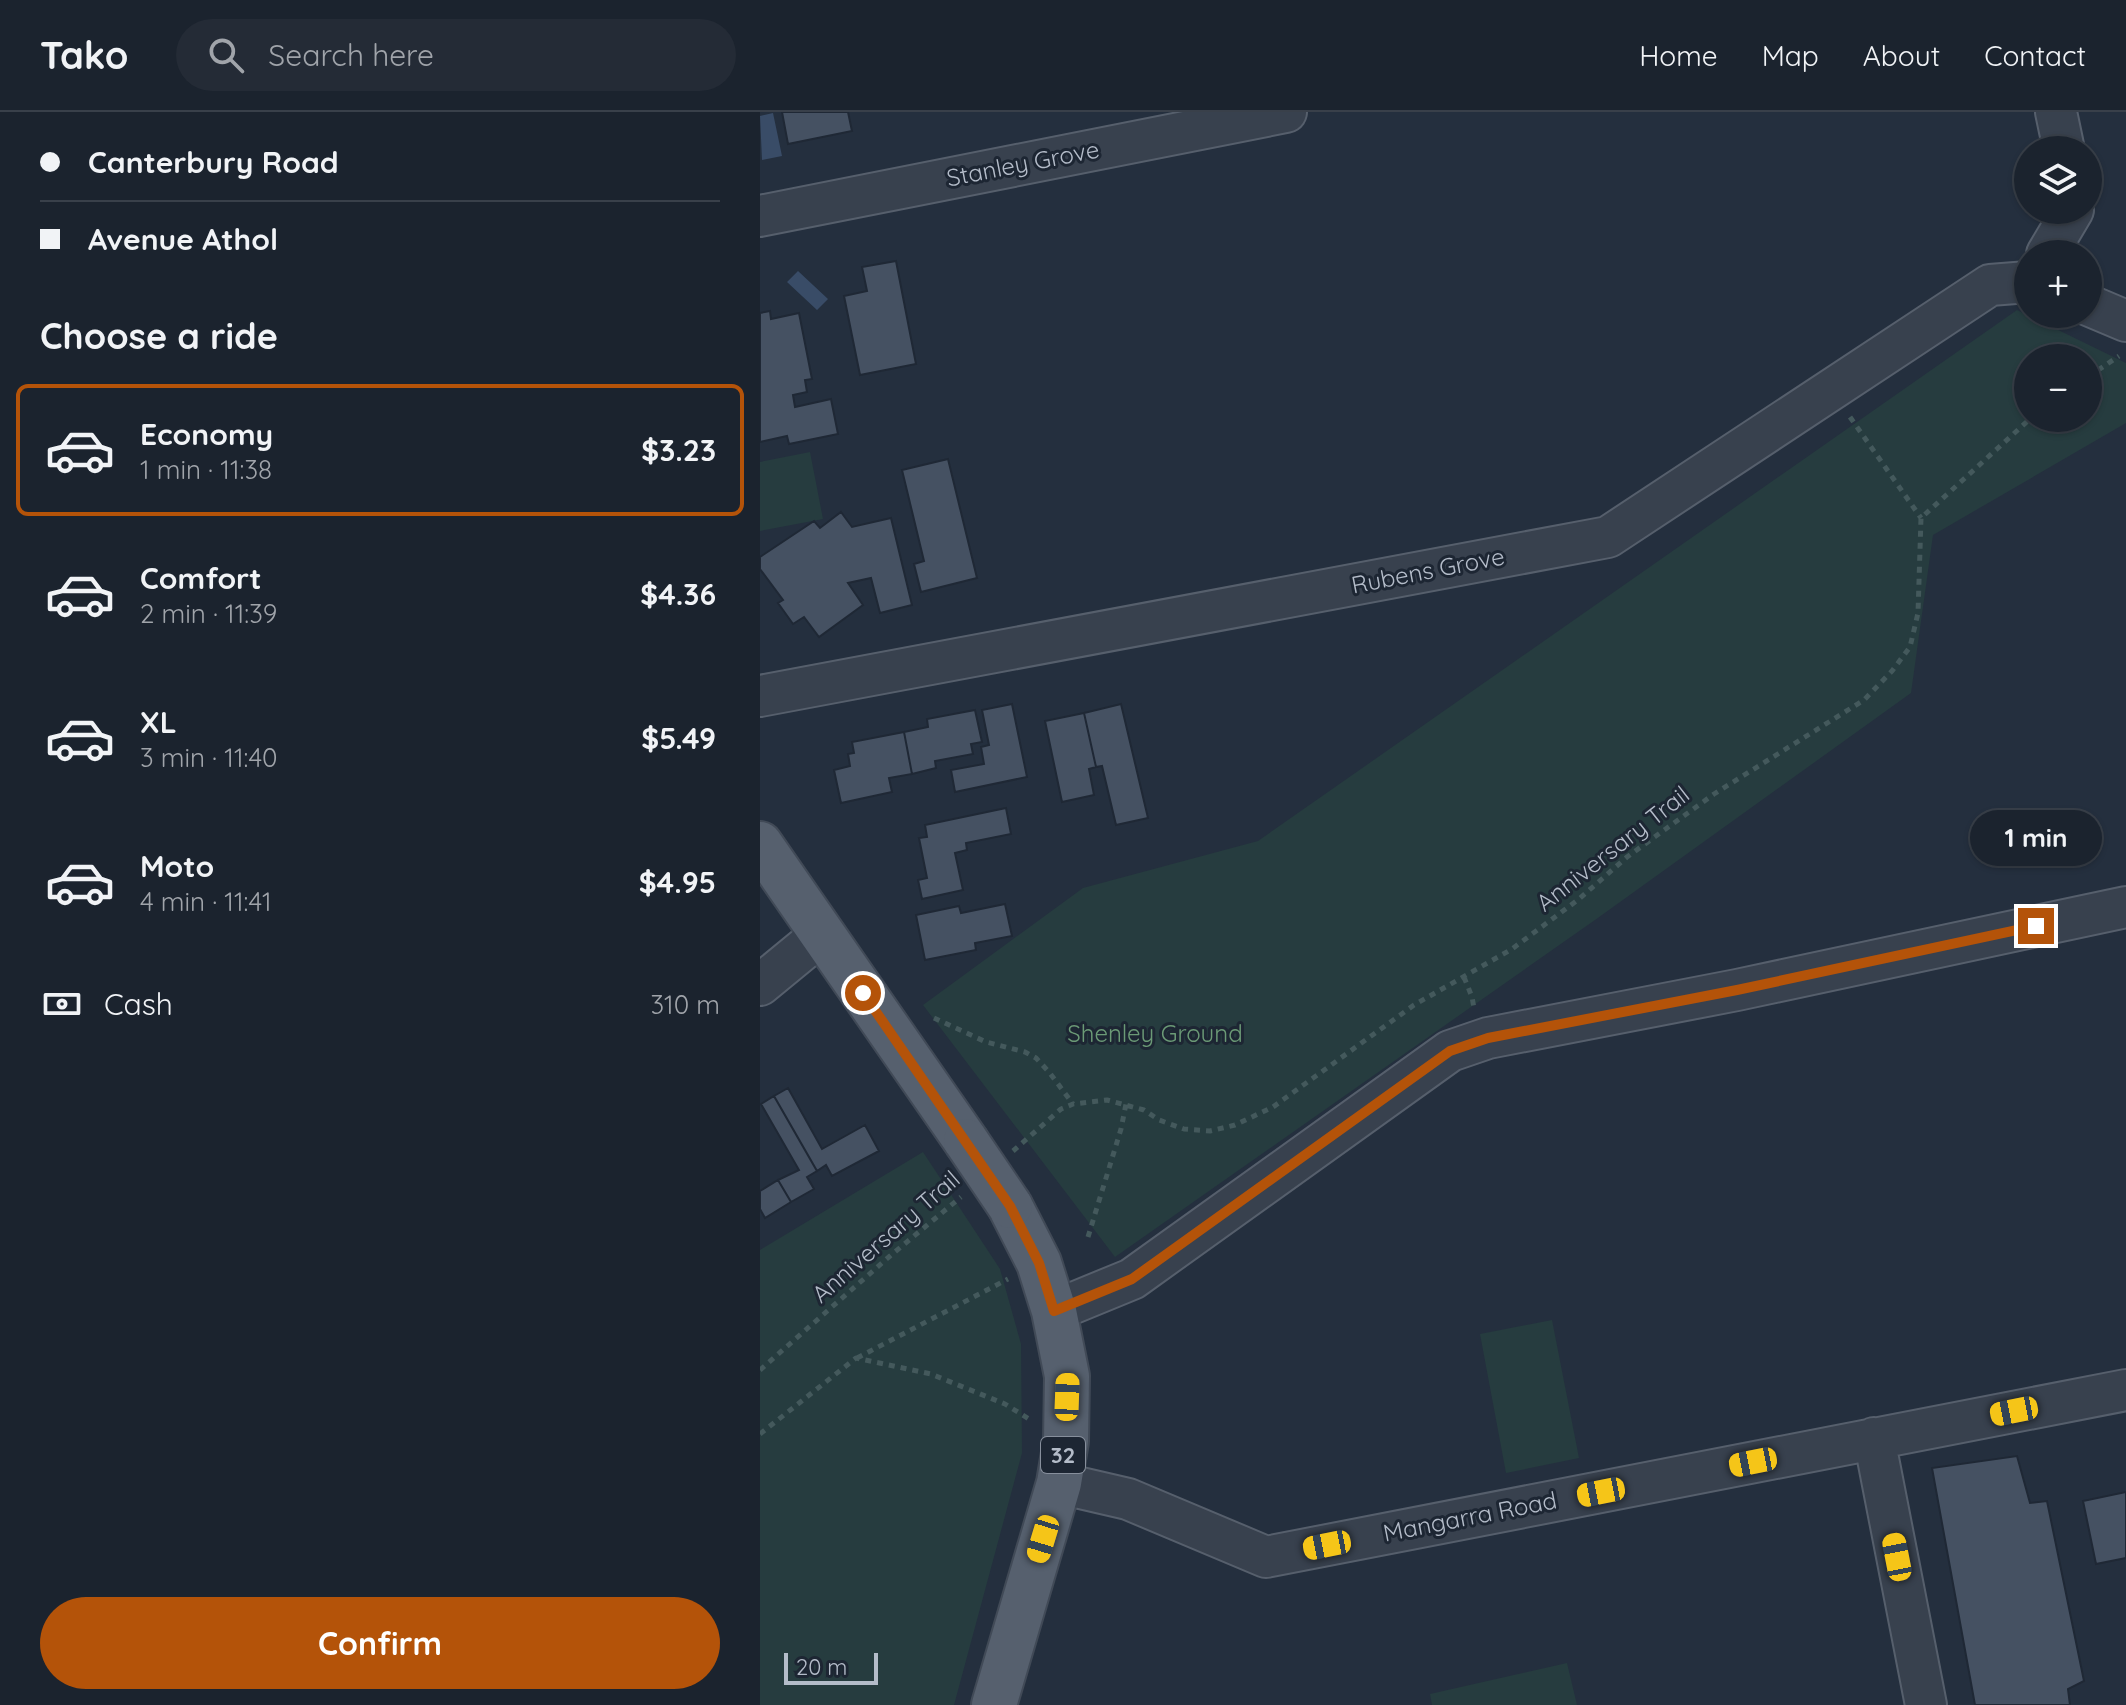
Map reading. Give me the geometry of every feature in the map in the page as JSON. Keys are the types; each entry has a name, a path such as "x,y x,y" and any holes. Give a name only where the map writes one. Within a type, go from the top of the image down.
{"main road":[{"name":"32","path":"760,844 1010,1206 1039,1263 1054,1311 1067,1376 1066,1441 1059,1483 994,1705"}],"street":[{"name":"Stanley Grove","path":"760,216 1286,112"},
{"path":"2056,112 2061,136"},
{"name":"Rubens Grove","path":"760,696 1608,537 1990,285 2014,283"},
{"path":"2102,311 2126,321"},
{"path":"1054,1311 1132,1279 1450,1051 1488,1038 1737,990 2126,907"},
{"path":"760,985 822,934"},
{"name":"Mangarra Road","path":"1059,1483 1128,1499 1266,1557 2126,1390"},
{"path":"1874,1438 1926,1705"}],"path":[{"path":"2102,367 2126,351"},
{"path":"1831,391 1921,518 2016,432"},
{"name":"Anniversary Trail","path":"1073,1104 1107,1100 1126,1104 1184,1129 1210,1131 1235,1125 1273,1107 1414,1005 1512,949 1579,899 1627,857 1714,794 1864,700 1892,671 1910,647 1918,613 1921,518"},
{"path":"1464,977 1474,1009"},
{"path":"934,1018 986,1042 1036,1058 1073,1104 1053,1115 1007,1156"},
{"path":"1088,1237 1126,1104"},
{"name":"Anniversary Trail","path":"760,1370 961,1197"},
{"path":"760,1434 856,1358 1039,1263"},
{"path":"856,1358 931,1374 1005,1404 1066,1441"}],"green space":[{"name":"Shenley Ground","path":"2014,312 2014,328 2054,328 2087,344 2014,344 2014,432 2102,432 2102,351 2126,363 2126,423 1933,535 1911,693 1595,920 1115,1257 923,1005 1083,888 1258,841"},
{"path":"810,452 823,519 760,531 760,462"},
{"path":"923,1152 1000,1269 1021,1344 1022,1453 954,1705 760,1705 760,1250"},
{"path":"1552,1320 1579,1458 1506,1473 1480,1334"},
{"path":"1567,1663 1577,1705 1432,1705 1430,1694"}],"water":[{"path":"773,113 782,156 762,160 760,116"},
{"path":"798,271 828,299 817,310 787,282"}],"building":[{"path":"782,112 848,112 852,131 788,144"},
{"path":"896,261 916,364 860,375 844,296 867,291 862,267"},
{"path":"770,311 771,319 799,313 812,379 805,380 807,392 793,395 795,407 831,399 838,434 789,444 787,436 760,442 760,313"},
{"path":"948,459 977,578 921,592 914,564 924,561 902,470"},
{"path":"841,512 852,527 891,518 912,605 880,613 871,578 848,583 863,605 819,637 804,617 793,624 778,603 783,600 760,569 760,557 814,521 820,528"},
{"path":"1012,704 1027,777 955,792 951,770 984,764 981,747 989,745 982,710"},
{"path":"1121,704 1148,818 1116,825 1102,766 1096,767 1084,713"},
{"path":"975,710 982,742 971,744 973,754 935,761 936,768 912,774 904,732 928,727 927,719"},
{"path":"1084,713 1096,767 1089,769 1094,795 1062,802 1045,721"},
{"path":"904,732 912,774 889,778 892,792 841,803 834,770 850,766 848,754 854,753 852,742"},
{"path":"1006,808 1011,834 966,843 967,850 955,853 963,890 922,899 918,880 927,878 919,838 927,837 925,825"},
{"path":"1005,904 1012,936 975,943 976,950 925,960 916,915 959,906 961,913"},
{"path":"788,1088 822,1149 865,1125 879,1151 832,1176 826,1165 817,1171 774,1096"},
{"path":"774,1096 817,1171 807,1177 814,1189 791,1202 778,1180 799,1170 761,1104"},
{"path":"778,1180 791,1202 765,1218 760,1209 760,1191"},
{"path":"2017,1456 2030,1503 2047,1501 2084,1681 2068,1689 2070,1705 1975,1705 1932,1468"},
{"path":"2126,1492 2126,1558 2096,1564 2083,1501"}],"route":[{"path":"863,993 1010,1206 1039,1263 1054,1311 1132,1279 1450,1051 1488,1038 1737,990 2036,926"}]}
